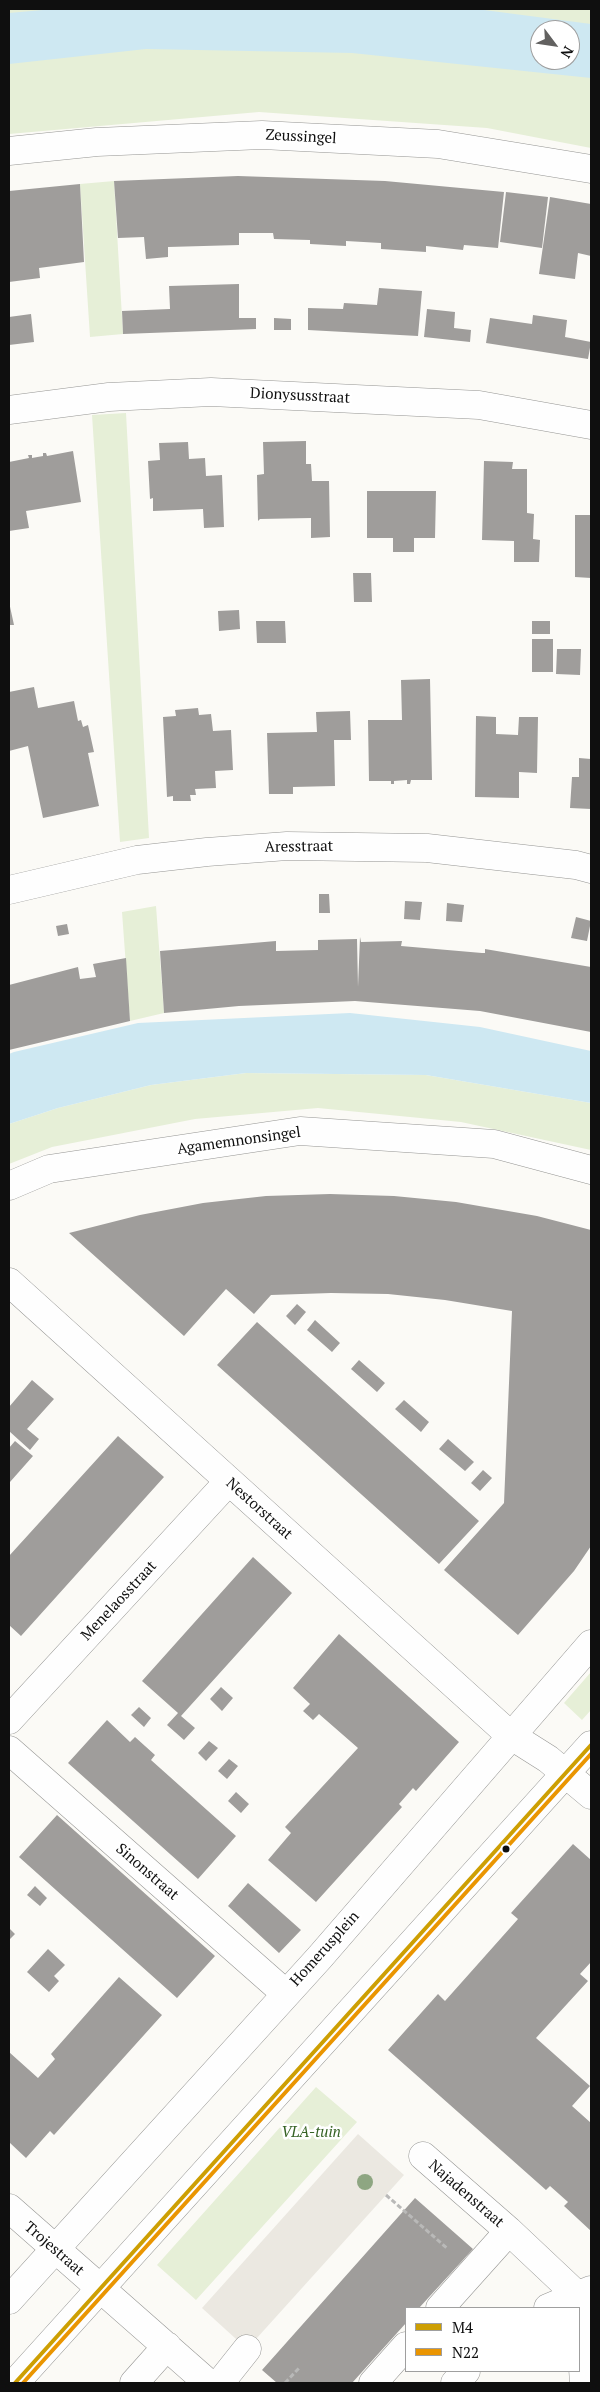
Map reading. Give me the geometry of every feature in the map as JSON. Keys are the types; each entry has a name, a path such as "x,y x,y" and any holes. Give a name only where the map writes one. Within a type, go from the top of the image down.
{"street":[{"name":"Zeussingel","path":"9,152 97,142 262,135 438,144 591,170"},
{"name":"Dionysusstraat","path":"9,410 109,398 211,392 479,405 591,425"},
{"name":"Aresstraat","path":"9,890 137,860 287,846 427,848 576,864 591,869"},
{"name":"Agamemnonsingel","path":"9,1186 49,1169 300,1131 494,1144 591,1170"},
{"name":"Nestorstraat","path":"9,1282 510,1735 548,1759 591,1795"},
{"name":"Menelaosstraat","path":"9,1720 229,1482"},
{"name":"Homerusplein","path":"9,2300 285,1993 320,1957 510,1735 591,1644"},
{"path":"15,2383 591,1745"},
{"name":"Sinonstraat","path":"9,1750 285,1993"},
{"name":"Najadenstraat","path":"423,2156 509,2231 585,2293"},
{"name":"Trojestraat","path":"9,2208 208,2383"},
{"path":"441,2307 509,2231"},
{"path":"550,2307 585,2293 584,2383"},
{"path":"134,2383 167,2346"},
{"path":"373,2383 405,2347"},
{"path":"220,2383 247,2348"},
{"path":"455,2383 465,2372"}],"path":[{"path":"386,2195 474,2271"},
{"path":"285,2383 300,2367"}],"green space":[{"path":"9,9 591,9 591,148 487,128 259,112 9,134"},
{"path":"114,181 123,334 90,337 80,184"},
{"path":"126,413 149,838 120,842 92,415"},
{"path":"156,906 164,1013 130,1021 122,912"},
{"path":"246,1073 426,1075 591,1103 591,1150 461,1122 318,1108 195,1119 52,1147 9,1164 9,1124 58,1108 151,1085"},
{"path":"591,1672 591,1710 582,1720 564,1703"},
{"name":"VLA-tuin","path":"316,2087 357,2122 196,2300 157,2265"}],"shaded area":[{"path":"358,2134 404,2175 247,2349 202,2308"}],"water":[{"path":"54,9 484,10 560,20 530,20 530,70 580,70 580,23 591,24 591,78 352,53 146,49 9,64 9,13"},
{"path":"350,1013 480,1027 591,1051 591,1103 426,1075 246,1073 151,1085 58,1108 9,1124 9,1054 14,1052 138,1023"}],"building":[{"path":"238,176 385,181 504,192 498,248 464,245 463,250 426,246 426,252 381,249 381,243 346,241 346,246 310,244 310,240 274,239 273,233 239,233 239,245 168,247 168,257 146,259 144,237 118,238 114,181"},
{"path":"80,184 84,262 39,268 40,278 9,282 9,191"},
{"path":"506,192 548,197 542,248 500,242"},
{"path":"550,197 591,204 591,256 578,253 575,279 539,274"},
{"path":"239,284 239,318 256,318 256,329 123,334 122,311 170,309 169,286"},
{"path":"379,288 422,291 418,336 308,330 308,308 343,309 344,303 377,305"},
{"path":"427,309 455,312 454,328 471,330 470,342 424,337"},
{"path":"31,314 34,342 9,345 9,317"},
{"path":"533,315 567,320 565,337 591,342 588,359 486,343 490,318 532,324"},
{"path":"274,318 291,319 291,330 274,330"},
{"path":"306,441 306,464 311,464 312,481 329,481 330,537 311,538 311,518 260,519 258,521 257,475 264,474 263,442"},
{"path":"188,442 189,459 205,458 206,476 222,475 224,527 204,528 203,509 153,511 153,498 150,499 148,461 160,460 159,443"},
{"path":"73,451 81,502 26,511 29,528 9,531 9,462 29,458 28,455 32,455 32,458 43,456 43,453 46,453 47,456"},
{"path":"484,461 513,462 512,469 527,469 527,513 534,514 533,539 540,540 539,562 514,562 514,541 482,540"},
{"path":"367,491 436,491 435,538 414,538 414,552 393,552 393,538 367,538"},
{"path":"575,515 591,515 591,578 575,577"},
{"path":"353,573 371,573 372,602 354,602"},
{"path":"9,602 14,625 9,625"},
{"path":"239,610 240,629 219,631 218,611"},
{"path":"256,621 285,621 286,643 257,643"},
{"path":"532,621 550,621 550,634 532,634"},
{"path":"532,639 553,639 553,672 532,672"},
{"path":"557,649 581,649 580,675 556,674"},
{"path":"430,679 432,780 411,780 410,784 407,784 407,780 394,781 394,784 391,784 391,781 369,781 368,720 402,720 401,680"},
{"path":"34,687 38,708 74,701 78,721 81,720 83,727 88,725 94,752 88,753 99,806 43,818 28,746 9,751 9,692"},
{"path":"198,708 199,715 211,714 213,731 231,730 233,770 215,771 216,788 195,789 196,795 190,795 191,801 173,801 173,796 167,797 163,717 176,716 175,710"},
{"path":"350,711 351,740 334,740 335,786 293,787 293,794 269,794 267,733 317,732 316,712"},
{"path":"476,716 496,717 496,734 518,735 519,717 538,717 537,773 519,772 519,798 475,797"},
{"path":"579,758 591,759 591,809 570,808 572,777 579,777"},
{"path":"319,894 329,894 330,913 319,913"},
{"path":"405,901 422,902 420,920 404,919"},
{"path":"447,903 464,905 462,922 446,921"},
{"path":"576,917 591,921 587,941 571,938"},
{"path":"67,924 69,934 58,936 56,926"},
{"path":"360,937 361,942 402,941 401,946 482,953 485,953 485,949 591,967 591,1032 480,1011 355,1001 239,1006 164,1013 160,951 276,941 276,951 318,950 318,940 357,939 358,987"},
{"path":"126,958 130,1021 9,1050 9,985 78,967 80,979 96,977 93,964"},
{"path":"330,1194 394,1196 456,1202 537,1216 591,1230 591,1546 574,1571 518,1635 444,1570 504,1503 512,1311 445,1300 388,1294 331,1293 271,1295 254,1314 226,1289 184,1336 69,1233 140,1215 203,1203 266,1196"},
{"path":"297,1304 306,1312 295,1325 286,1316"},
{"path":"315,1320 340,1343 332,1352 307,1330"},
{"path":"257,1322 479,1521 439,1564 217,1365"},
{"path":"359,1360 385,1383 377,1392 351,1369"},
{"path":"32,1380 54,1399 27,1429 39,1439 30,1450 9,1431 9,1407"},
{"path":"404,1400 429,1422 421,1432 395,1409"},
{"path":"118,1436 164,1477 21,1636 9,1625 9,1556"},
{"path":"448,1439 474,1462 465,1471 439,1449"},
{"path":"15,1441 33,1456 10,1482 9,1448"},
{"path":"483,1470 492,1478 480,1491 471,1483"},
{"path":"253,1557 292,1593 181,1716 195,1728 184,1740 167,1725 178,1713 142,1681"},
{"path":"339,1634 459,1742 416,1791 413,1788 399,1804 402,1807 316,1902 268,1860 291,1833 285,1827 358,1748 319,1714 313,1720 303,1711 310,1704 293,1688"},
{"path":"221,1687 233,1698 222,1711 210,1699"},
{"path":"139,1707 151,1718 144,1727 131,1715"},
{"path":"107,1720 130,1742 135,1737 155,1755 151,1760 236,1836 198,1879 68,1763"},
{"path":"209,1741 218,1748 206,1761 198,1753"},
{"path":"229,1759 238,1766 227,1779 218,1771"},
{"path":"236,1792 249,1804 241,1813 228,1801"},
{"path":"57,1815 215,1956 177,1998 19,1857"},
{"path":"573,1844 591,1860 591,1962 580,1974 588,1981 536,2038 590,2086 572,2106 591,2123 591,2231 564,2206 568,2202 550,2186 546,2190 388,2050 438,1994 445,2001 518,1919 511,1913"},
{"path":"248,1883 301,1930 279,1953 228,1906"},
{"path":"35,1886 47,1898 40,1906 27,1895"},
{"path":"9,1928 15,1934 9,1940"},
{"path":"48,1949 65,1965 54,1976 59,1981 49,1992 27,1972"},
{"path":"119,1977 162,2015 54,2135 50,2131 26,2158 9,2142 9,2052 38,2078 55,2059 51,2054"},
{"path":"415,2198 473,2249 420,2307 405,2307 405,2324 352,2383 277,2383 262,2370"}],"transit line":[{"name":"M4","path":"15,2383 591,1745"},
{"name":"N22","path":"23,2383 591,1754"}]}
